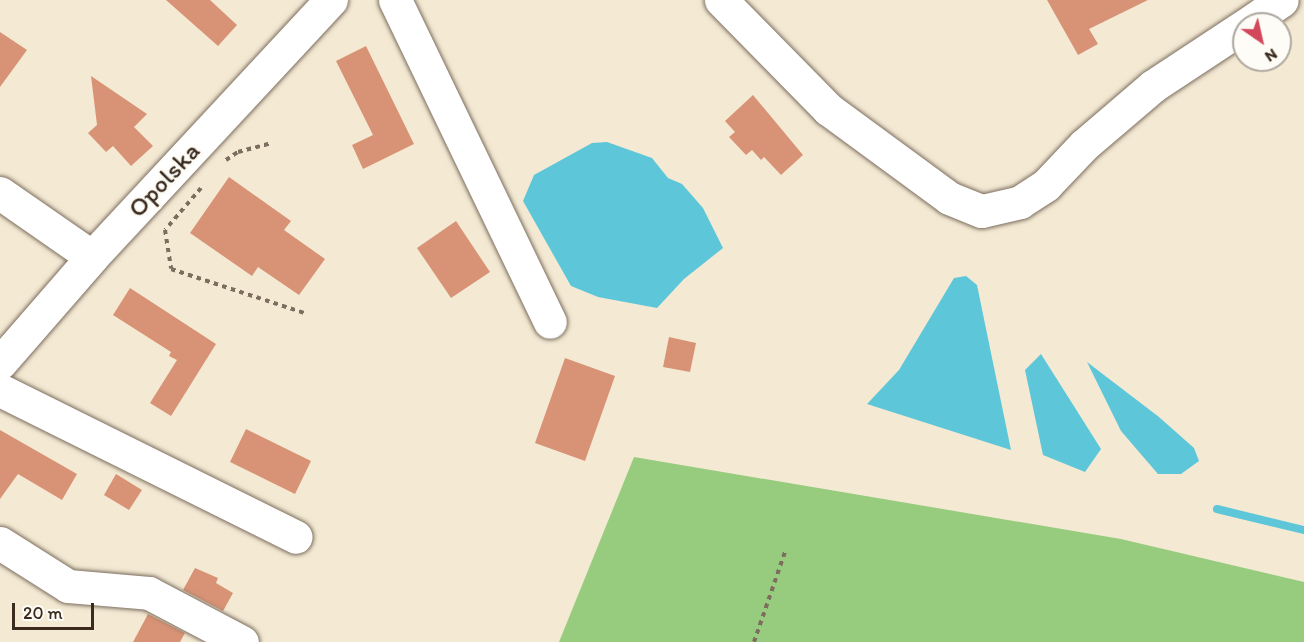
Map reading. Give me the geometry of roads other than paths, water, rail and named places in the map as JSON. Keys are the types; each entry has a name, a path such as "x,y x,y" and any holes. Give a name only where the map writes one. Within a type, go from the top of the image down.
{"street":[{"name":"Opolska","path":"0,363 92,257 332,0"},
{"path":"395,0 550,322"},
{"path":"721,0 828,109 949,198 982,211 1020,202 1046,185 1084,145 1153,86 1232,34"},
{"path":"1264,12 1282,0"},
{"path":"0,193 92,257"},
{"path":"0,390 296,537"},
{"path":"0,543 68,586 149,593 242,642"}],"water":[{"path":"607,142 652,158 668,178 682,184 703,208 723,248 684,279 657,308 598,297 571,286 523,201 534,175 592,143"},
{"path":"966,276 977,285 1011,450 867,404 899,370 954,278"},
{"path":"1041,354 1101,449 1085,472 1043,455 1025,370"},
{"path":"1087,362 1159,417 1194,448 1199,461 1181,474 1158,474 1121,431"}],"waterway":[{"path":"1217,509 1304,530"}]}
